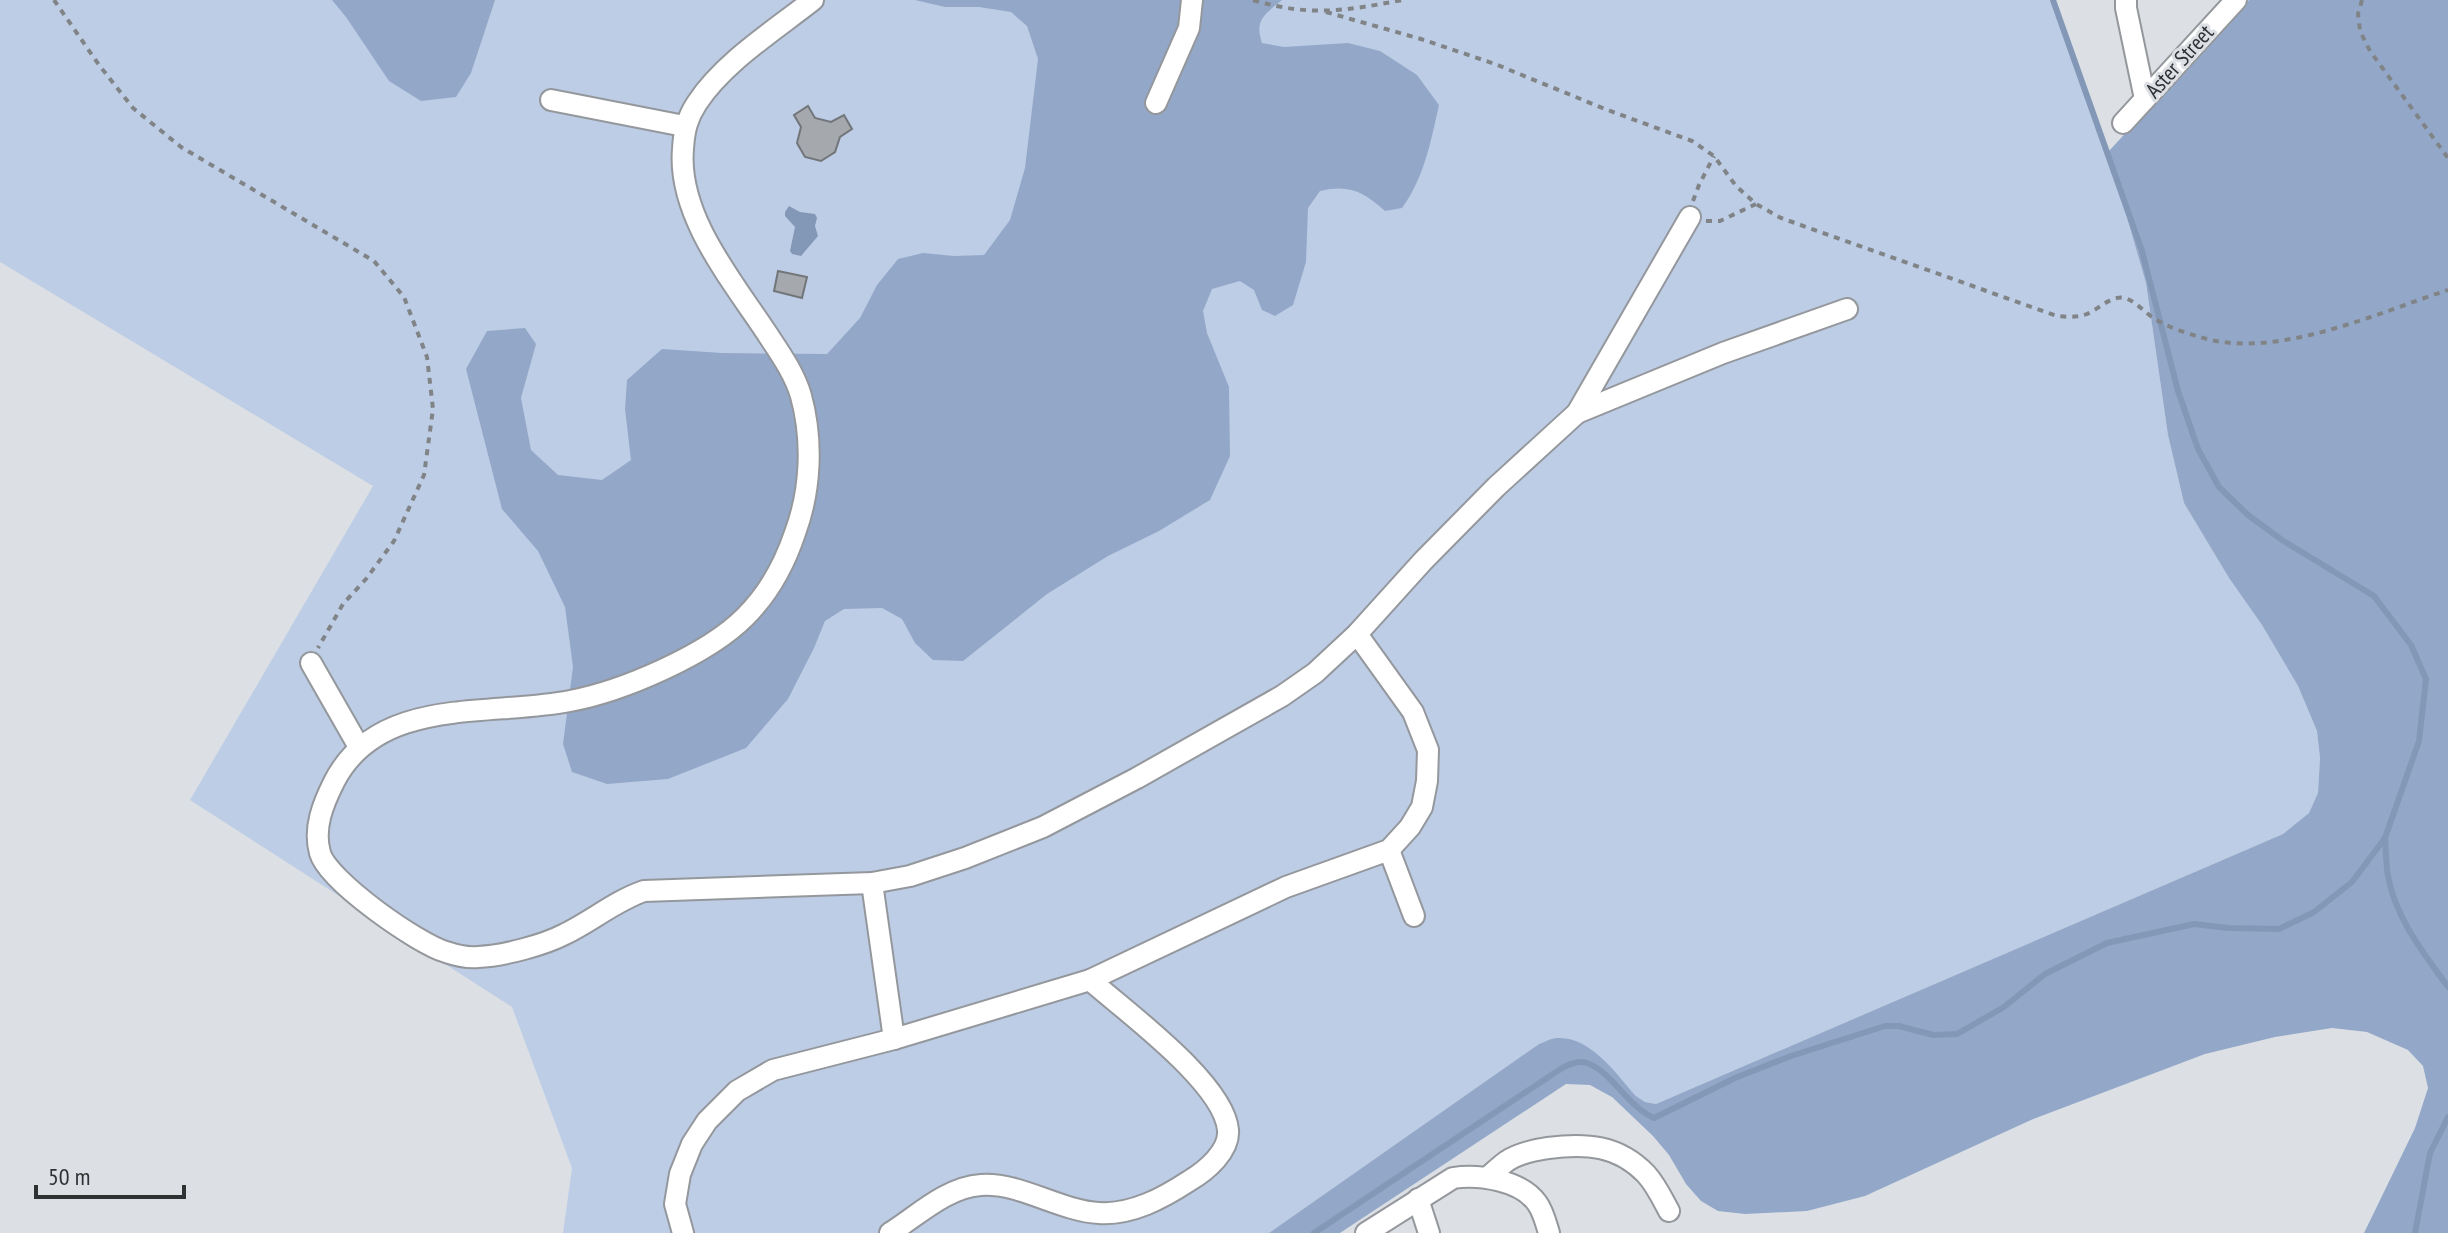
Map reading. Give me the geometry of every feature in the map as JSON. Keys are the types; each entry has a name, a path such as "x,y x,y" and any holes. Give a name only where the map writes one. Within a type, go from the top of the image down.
{"street":[{"path":"813,0 731,65 697,103 684,126 682,161 685,190 695,218 786,364 800,393 807,428 809,462 798,523 781,566 745,618 717,640 673,664 634,682 572,701 436,714 407,722 359,747 338,774 324,802 317,829 319,852 327,868 354,894 421,940 448,953 476,957 507,952 563,936 627,897 644,891 872,883 923,871 1043,827 1282,696 1315,673 1357,634 1485,498 1577,413 1690,217"},
{"path":"1156,103 1189,28 1192,0"},
{"path":"2126,0 2145,99"},
{"name":"Aster Street","path":"2123,123 2236,0"},
{"path":"551,100 684,126"},
{"path":"1577,413 1723,353 1847,309"},
{"path":"683,1233 675,1204 692,1144 707,1121 737,1091 773,1070 894,1039 1090,980 1286,887 1389,850 1410,827 1422,807 1428,750 1413,712 1357,634"},
{"path":"311,663 359,747"},
{"path":"1389,850 1414,916"},
{"path":"872,883 894,1039"},
{"path":"890,1233 938,1201 980,1185 1005,1187 1066,1207 1099,1213 1128,1211 1166,1196 1197,1177 1221,1153 1228,1131 1216,1098 1193,1070 1090,980"},
{"path":"1488,1177 1509,1160 1534,1150 1593,1145 1609,1149 1646,1174 1669,1211"},
{"path":"1366,1233 1453,1178 1469,1175 1488,1177 1526,1193 1537,1203 1549,1233"},
{"path":"1418,1199 1429,1233"}],"path":[{"path":"54,0 133,108 181,147 374,261 404,297 410,312 427,357 433,409 424,475 394,541 343,604 311,663"},
{"path":"1253,0 1295,10 1326,12 1421,39 1664,129 1692,141 1714,156 1736,186 1756,204 1781,218 2057,316 2088,314 2112,299 2123,298 2135,303 2158,321 2203,338 2259,343 2321,332 2448,290"},
{"path":"1326,12 1402,0"},
{"path":"2362,0 2358,14 2360,31 2370,51 2448,158"},
{"path":"1714,156 1699,185 1690,217 1720,221 1756,204"}],"shaded area":[{"path":"0,0 2053,0 2108,152 2146,283 2168,435 2184,503 2298,686 2317,731 2320,758 2318,794 2309,813 2283,834 1656,1104 1636,1096 1591,1049 1539,1044 1269,1233 563,1233 572,1168 512,1007 190,800 373,486 0,262"},
{"path":"332,0 495,0 471,73 456,97 421,101 389,81"},
{"path":"915,0 1282,0 1260,23 1262,43 1284,47 1348,43 1380,51 1417,75 1439,105 1426,159 1402,208 1385,211 1363,194 1348,189 1320,191 1308,208 1306,262 1293,305 1275,316 1262,310 1254,290 1240,281 1212,289 1203,311 1207,333 1229,387 1230,456 1210,500 1159,531 1108,556 1047,594 963,661 933,660 915,643 902,619 882,608 844,609 825,621 788,699 746,748 668,779 607,784 572,772 563,744 573,667 565,607 538,551 502,509 466,369 487,331 525,328 536,344 521,398 531,450 558,475 602,480 631,460 625,409 627,380 662,349 827,354 860,318 877,285 898,259 923,253 984,255 1010,220 1025,168 1038,59 1027,26 1011,12 979,7 945,7"},
{"path":"2249,0 2448,0 2448,1233 2364,1233 2415,1128 2428,1088 2423,1066 2408,1050 2367,1032 2332,1028 2275,1037 2205,1054 2031,1120 1865,1196 1807,1211 1745,1214 1718,1211 1701,1201 1653,1136 1612,1097 1590,1085 1566,1084 1340,1233 1269,1233 1539,1044 1551,1039 1581,1043 1602,1058 1636,1096 1656,1104 2283,834 2309,813 2318,793 2320,758 2317,731 2298,686 2184,503 2168,435 2146,283 2108,152"},
{"path":"789,206 800,212 815,214 817,218 815,226 818,236 801,256 790,251 795,227 785,216"}],"building":[{"path":"808,106 815,118 831,122 844,115 852,129 840,137 835,152 821,161 805,157 797,143 801,127 794,115"},
{"path":"778,271 807,277 802,298 774,291"}],"waterway":[{"path":"1314,1233 1571,1064 1584,1062 1596,1067 1636,1106 1654,1118 1735,1078 1791,1056 1885,1026 1899,1026 1933,1035 1957,1034 2004,1007 2045,974 2107,943 2194,924 2279,929 2314,912 2352,882 2385,838 2419,741 2426,679 2411,645 2374,596 2282,540 2248,515 2219,487 2198,449 2178,391 2142,251 2053,0"},
{"path":"2385,838 2388,876 2397,907 2448,987"},
{"path":"2415,1233 2430,1153 2448,1117"}]}
